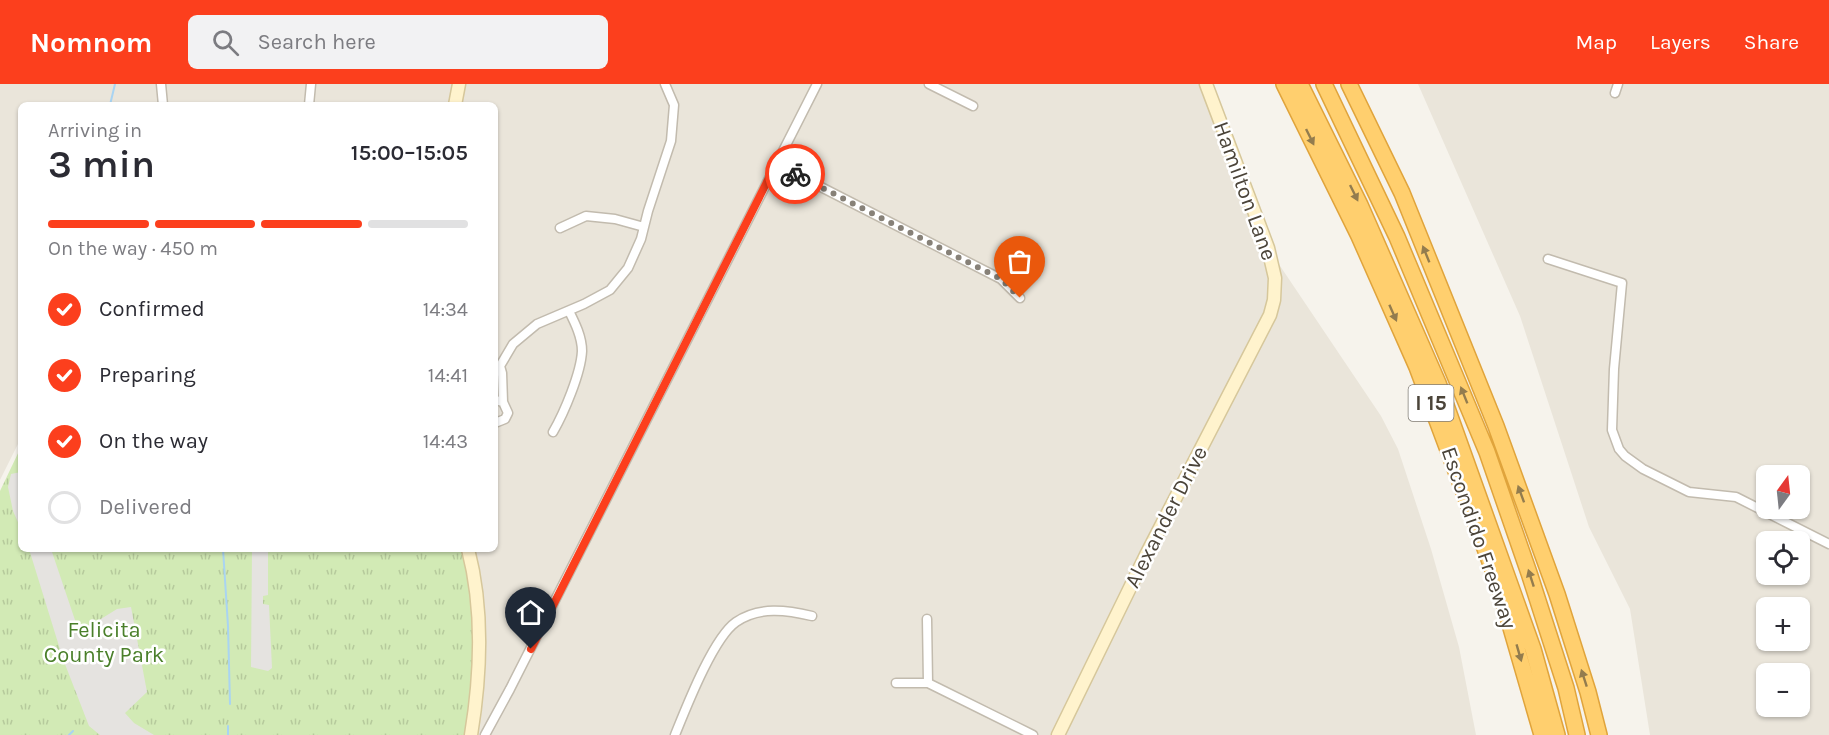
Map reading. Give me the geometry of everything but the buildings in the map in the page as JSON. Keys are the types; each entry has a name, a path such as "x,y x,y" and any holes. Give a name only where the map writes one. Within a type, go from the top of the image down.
{"highway":[{"name":"Escondido Freeway","path":"1284,84 1359,236 1417,367 1498,583 1542,735"},
{"path":"1300,84 1360,205 1438,382 1533,649 1557,735"},
{"path":"1324,84 1397,237 1487,452 1555,653 1577,735"},
{"name":"I 15","path":"1348,84 1402,193 1496,426 1557,594 1599,735"}],"street":[{"path":"161,84 163,102"},
{"path":"309,102 311,84"},
{"path":"456,102 459,84"},
{"path":"498,368 513,344 537,324 610,290 628,268 644,227 671,141 674,105 664,84"},
{"path":"484,735 510,689 817,84"},
{"path":"929,84 973,106"},
{"name":"Hamilton Lane","path":"1206,84 1269,248 1275,278 1274,300"},
{"path":"776,164 1001,279 1020,298"},
{"path":"560,228 586,216 615,219 644,227"},
{"path":"1548,259 1622,283 1614,369 1612,430 1624,456 1642,469 1689,492 1736,497 1829,544"},
{"name":"Alexander Drive","path":"1058,735 1146,555 1270,315 1274,300"},
{"path":"553,432 576,376 582,351 578,330 569,311"},
{"path":"498,371 502,374 499,401 508,413 505,419 498,422"},
{"path":"469,552 477,595 480,649 479,678 471,735"},
{"path":"675,735 689,698 712,654 729,629 737,622 760,612 784,610 812,616"},
{"path":"927,619 928,683"},
{"path":"896,683 928,683 1033,735"}],"shaded area":[{"path":"0,84 1206,84 1268,248 1381,416 1398,449 1431,549 1459,647 1476,735 471,735 469,552 498,552 498,102 18,102 18,444 0,480"},
{"path":"1418,84 1829,84 1829,735 1650,735 1630,609 1589,527 1520,316"},
{"path":"18,473 18,522 8,487 11,474"},
{"path":"30,552 52,552 77,626 88,627 117,609 131,607 147,692 125,713 134,723 154,735 100,735 89,726 63,659"},
{"path":"252,552 268,552 268,595 263,596 263,604 269,605 272,668 268,671 251,667"}],"green space":[{"name":"Felicita County Park","path":"18,453 18,552 470,552 477,595 471,735 0,735 0,491"}],"waterway":[{"path":"111,102 115,84"},
{"path":"223,552 230,704"},
{"path":"228,726 228,735"},
{"path":"69,735 73,731"}],"way so far":[{"path":"795,174 1001,279 1020,298"}],"route":[{"path":"531,649 776,164 795,174"}]}
